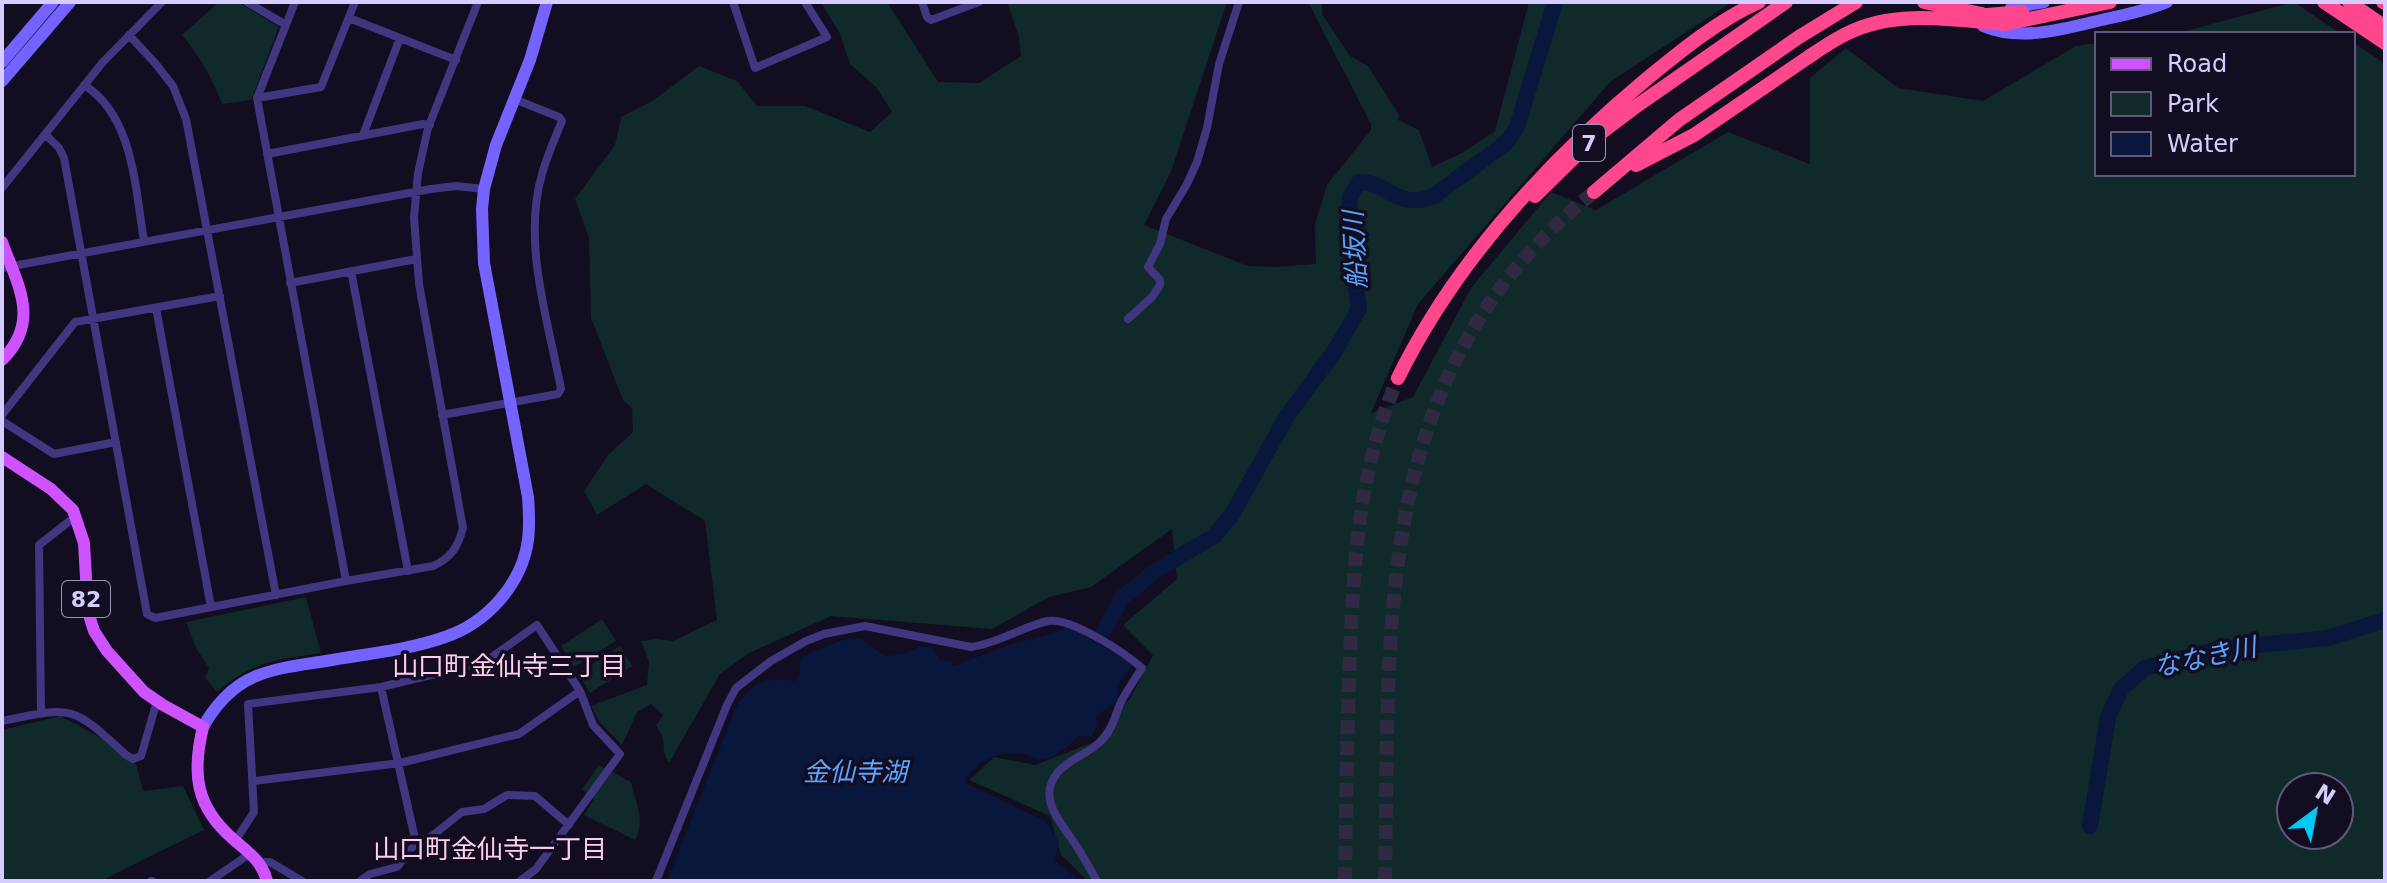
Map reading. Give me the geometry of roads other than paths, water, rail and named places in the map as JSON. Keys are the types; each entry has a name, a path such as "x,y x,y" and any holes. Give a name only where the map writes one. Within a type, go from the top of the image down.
{"highway":[{"path":"1477,252 1542,175 1604,115 1682,50 1759,2"},
{"name":"7","path":"1594,192 1679,120 1799,37 1856,2"},
{"path":"1924,2 1987,15 2009,15 2069,2"},
{"name":"7","path":"1611,178 1694,135 1810,56 1848,33 1874,23 1929,18 2005,24 2110,2"},
{"path":"2324,2 2385,43"},
{"path":"2349,2 2385,27"},
{"name":"7","path":"1398,378 1436,308 1477,252 1593,139 1782,4"}],"main road":[{"path":"2,242 6,267 22,298 25,315 20,336 2,360"},
{"path":"2,457 51,489 76,516"},
{"name":"82","path":"76,516 84,543 85,589 94,631 107,651 144,692 203,727"},
{"path":"203,727 197,750 196,775 201,795 220,827 255,858 267,881"}],"street":[{"path":"2,62 53,2"},
{"path":"2,81 70,2"},
{"path":"147,2 154,9"},
{"path":"2,188 84,85 162,2"},
{"path":"247,2 286,25"},
{"path":"295,2 257,98 346,581"},
{"path":"257,98 321,87 355,2"},
{"path":"45,134 64,158 147,614 155,618 433,566 444,561 458,547 463,528 419,284 414,218 416,191 430,125 478,2"},
{"path":"203,727 227,696 252,677 279,668 445,637 461,630 487,614 516,576 528,542 530,520 484,263 484,189 496,145 530,60 547,2"},
{"path":"733,2 755,68 827,37 805,2"},
{"path":"922,2 931,20 979,2"},
{"path":"1128,319 1160,285 1160,280 1148,267 1160,244 1166,219 1197,162 1219,64 1239,2"},
{"path":"1945,2 1987,28 2011,33 2036,33 2131,14 2167,2"},
{"path":"1957,2 2002,9 2044,2"},
{"path":"349,18 456,60"},
{"path":"129,35 173,86 186,119 276,595"},
{"path":"363,135 400,38"},
{"path":"84,85 93,90 110,110 121,130 144,241"},
{"path":"442,415 558,394 561,389 540,276 535,220 541,176 562,121 514,99"},
{"path":"267,154 430,125"},
{"path":"6,267 416,191 456,186 484,189"},
{"path":"290,283 416,259"},
{"path":"351,271 408,571"},
{"path":"116,442 54,454 2,418 75,322 220,296"},
{"path":"156,308 211,607"},
{"path":"41,712 39,545 76,516"},
{"path":"656,881 727,705 736,688 771,661 824,634 865,626 971,647 987,645 1054,621 1078,627 1142,668 1121,702 1106,737 1059,770 1048,796 1056,819 1097,881"},
{"path":"235,841 254,812 248,704 381,687 485,662 537,625 580,691 593,725 620,754 536,869 520,881"},
{"path":"381,687 416,843"},
{"path":"254,781 400,763 519,734 580,691"},
{"path":"2,721 41,712 68,711 85,718 133,759 141,756 157,701"},
{"path":"360,881 370,874 397,867 416,843 432,836 462,812 484,809 507,795 535,796 569,825"},
{"path":"210,881 255,858 270,862 302,881"}],"water":[{"name":"金仙寺湖","path":"1068,627 1133,664 1117,686 1119,697 1096,717 1097,725 1091,737 1079,736 1052,757 1038,759 1012,753 997,755 977,766 965,779 967,784 1045,821 1059,840 1055,861 1080,881 667,881 736,707 754,687 768,681 795,681 800,675 799,661 803,656 848,638 861,639 885,656 907,653 920,646 934,648 939,660 951,661 953,666"}],"waterway":[{"name":"船坂川","path":"1101,636 1122,598 1154,572 1214,536 1231,516 1287,416 1334,352 1359,309 1349,209 1350,197 1359,182 1377,186 1401,198 1421,200 1434,196 1507,142 1517,127 1555,2"},
{"name":"ななき川","path":"2090,826 2108,717 2121,689 2145,668 2218,649 2328,638 2385,620"}],"tunnel":[{"path":"1385,881 1388,689 1394,597 1407,507 1430,421 1467,339 1521,263 1594,192"},
{"path":"1345,881 1349,682 1357,548 1375,446 1398,378"}],"district":[{"name":"山口町金仙寺三丁目","path":"509,666"},
{"name":"山口町金仙寺一丁目","path":"490,849"}]}
